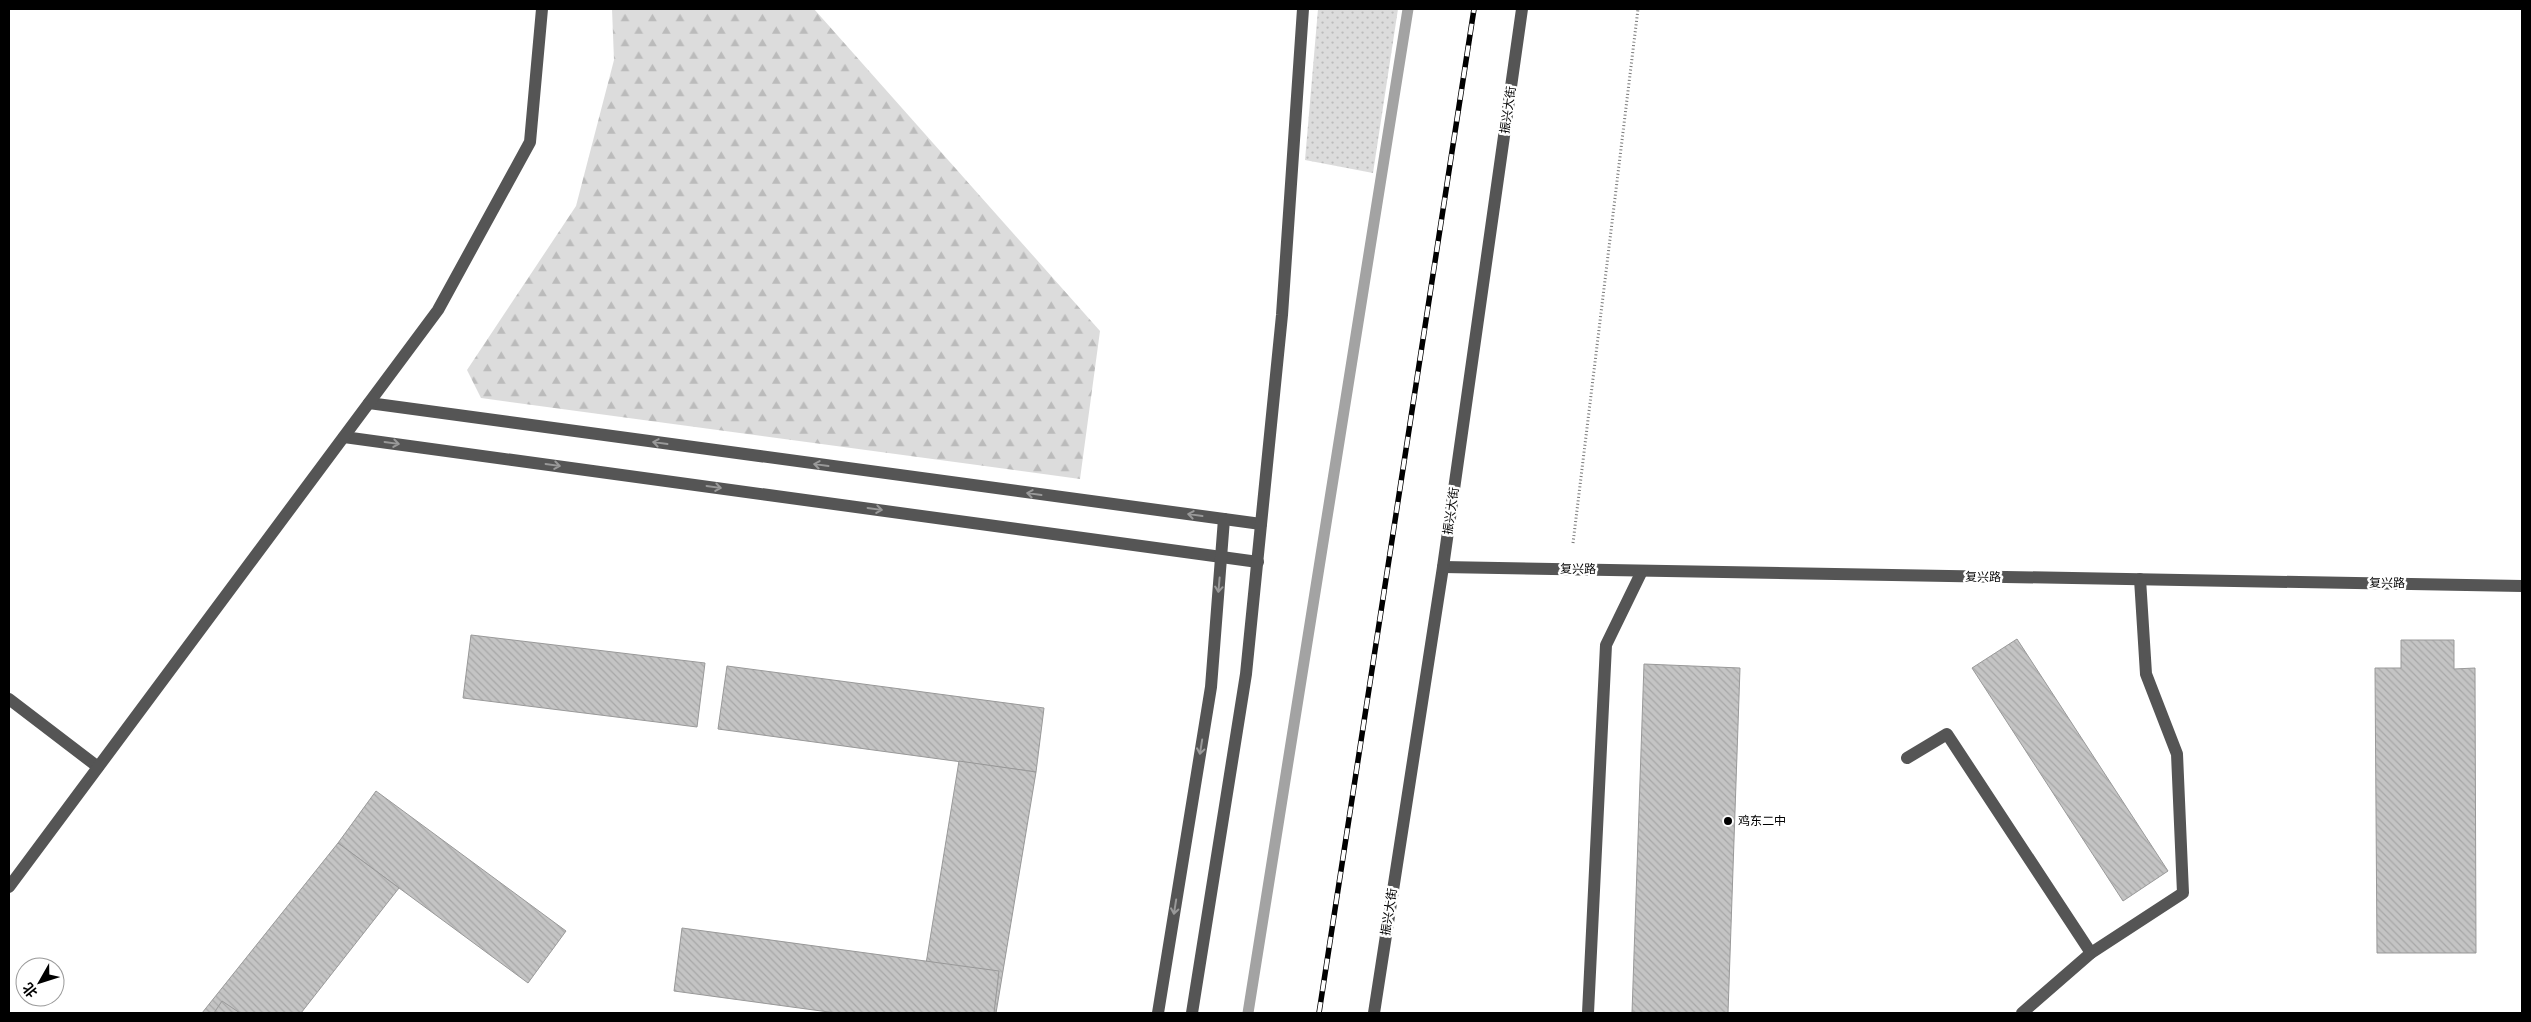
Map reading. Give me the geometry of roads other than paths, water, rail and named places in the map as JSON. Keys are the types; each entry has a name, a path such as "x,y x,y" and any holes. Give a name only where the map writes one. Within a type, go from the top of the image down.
{"street":[{"path":"9,887 438,310 530,142 542,9"},
{"path":"1192,1013 1246,674 1282,316 1303,9"},
{"name":"振兴大街","path":"1374,1013 1443,567 1522,9"},
{"path":"369,403 1261,524"},
{"path":"344,437 1258,562"},
{"path":"1158,1013 1211,687 1224,519"},
{"name":"复兴路","path":"1443,567 2522,586"},
{"path":"1588,1013 1606,645 1642,571"},
{"path":"2022,1013 2091,953 2183,893 2178,754 2146,674 2140,579"},
{"path":"9,698 98,767"},
{"path":"1907,758 1947,734 2091,953"}],"waterway":[{"path":"1248,1013 1408,9"}],"railway":[{"path":"1319,1013 1474,9"}],"place":[{"name":"鸡东二中","path":"1728,821"}]}
